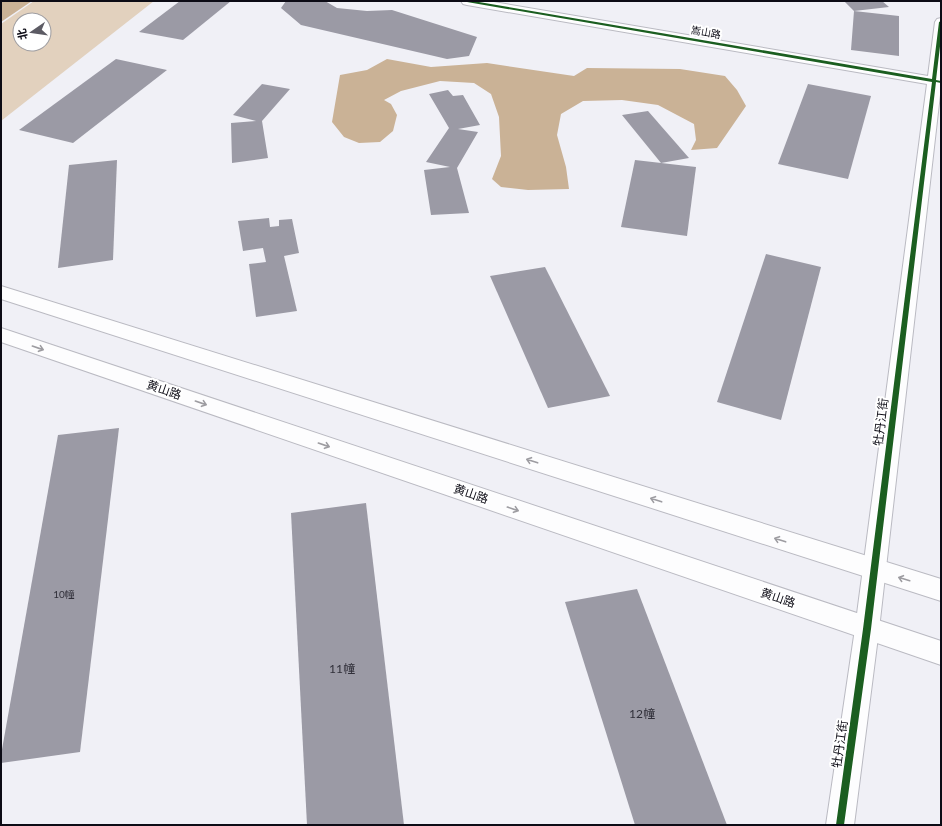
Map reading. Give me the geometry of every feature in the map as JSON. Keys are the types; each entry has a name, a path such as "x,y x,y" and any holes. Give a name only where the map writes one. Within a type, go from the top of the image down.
{"main road":[{"path":"1,292 941,590"},
{"name":"黄山路","path":"1,335 941,653"}],"street":[{"name":"嵩山路","path":"467,1 938,82"},
{"name":"牡丹江街","path":"840,825 938,82 941,22"}],"shaded area":[{"path":"1,1 32,1 16,12 12,12 12,15 1,22"},
{"path":"34,1 154,1 1,121 1,24 12,16 12,52 52,52 52,12 18,12"},
{"path":"387,59 431,67 487,63 574,76 587,68 680,69 725,76 737,90 746,106 717,148 691,150 696,140 694,124 658,105 622,100 583,101 561,114 557,135 566,167 569,189 528,190 501,187 492,179 501,156 499,117 491,94 474,83 440,81 401,91 384,100 391,104 397,115 393,131 380,142 359,143 344,137 332,122 340,75 367,70"}],"building":[{"path":"180,1 231,1 183,40 139,32"},
{"path":"286,1 325,1 337,8 367,11 392,10 477,37 469,56 447,59 301,25 281,8"},
{"path":"844,1 882,1 889,7 854,11"},
{"path":"854,11 899,16 899,56 851,50"},
{"path":"116,59 167,70 73,143 19,130"},
{"path":"262,84 290,89 262,121 268,158 232,163 231,123 256,121 233,115"},
{"path":"808,84 871,96 848,179 778,164"},
{"path":"448,90 453,96 463,95 480,125 458,129 478,132 457,168 469,213 431,215 424,170 450,167 426,162 449,128 429,94"},
{"path":"648,111 689,158 661,163 622,115"},
{"path":"117,160 113,260 58,268 69,165"},
{"path":"635,160 696,167 687,236 621,227"},
{"path":"269,218 270,227 279,226 279,220 292,219 299,253 284,256 297,311 256,317 249,264 266,262 263,248 243,251 238,221"},
{"path":"766,254 821,267 781,420 717,402"},
{"path":"545,267 610,396 548,408 490,276"},
{"path":"119,428 80,752 1,763 1,755 58,435"},
{"path":"366,503 404,825 307,825 291,513"},
{"path":"637,589 727,825 635,825 565,602"}],"cycle path":[{"path":"467,1 941,82"},
{"path":"840,825 867,629 941,22"}]}
